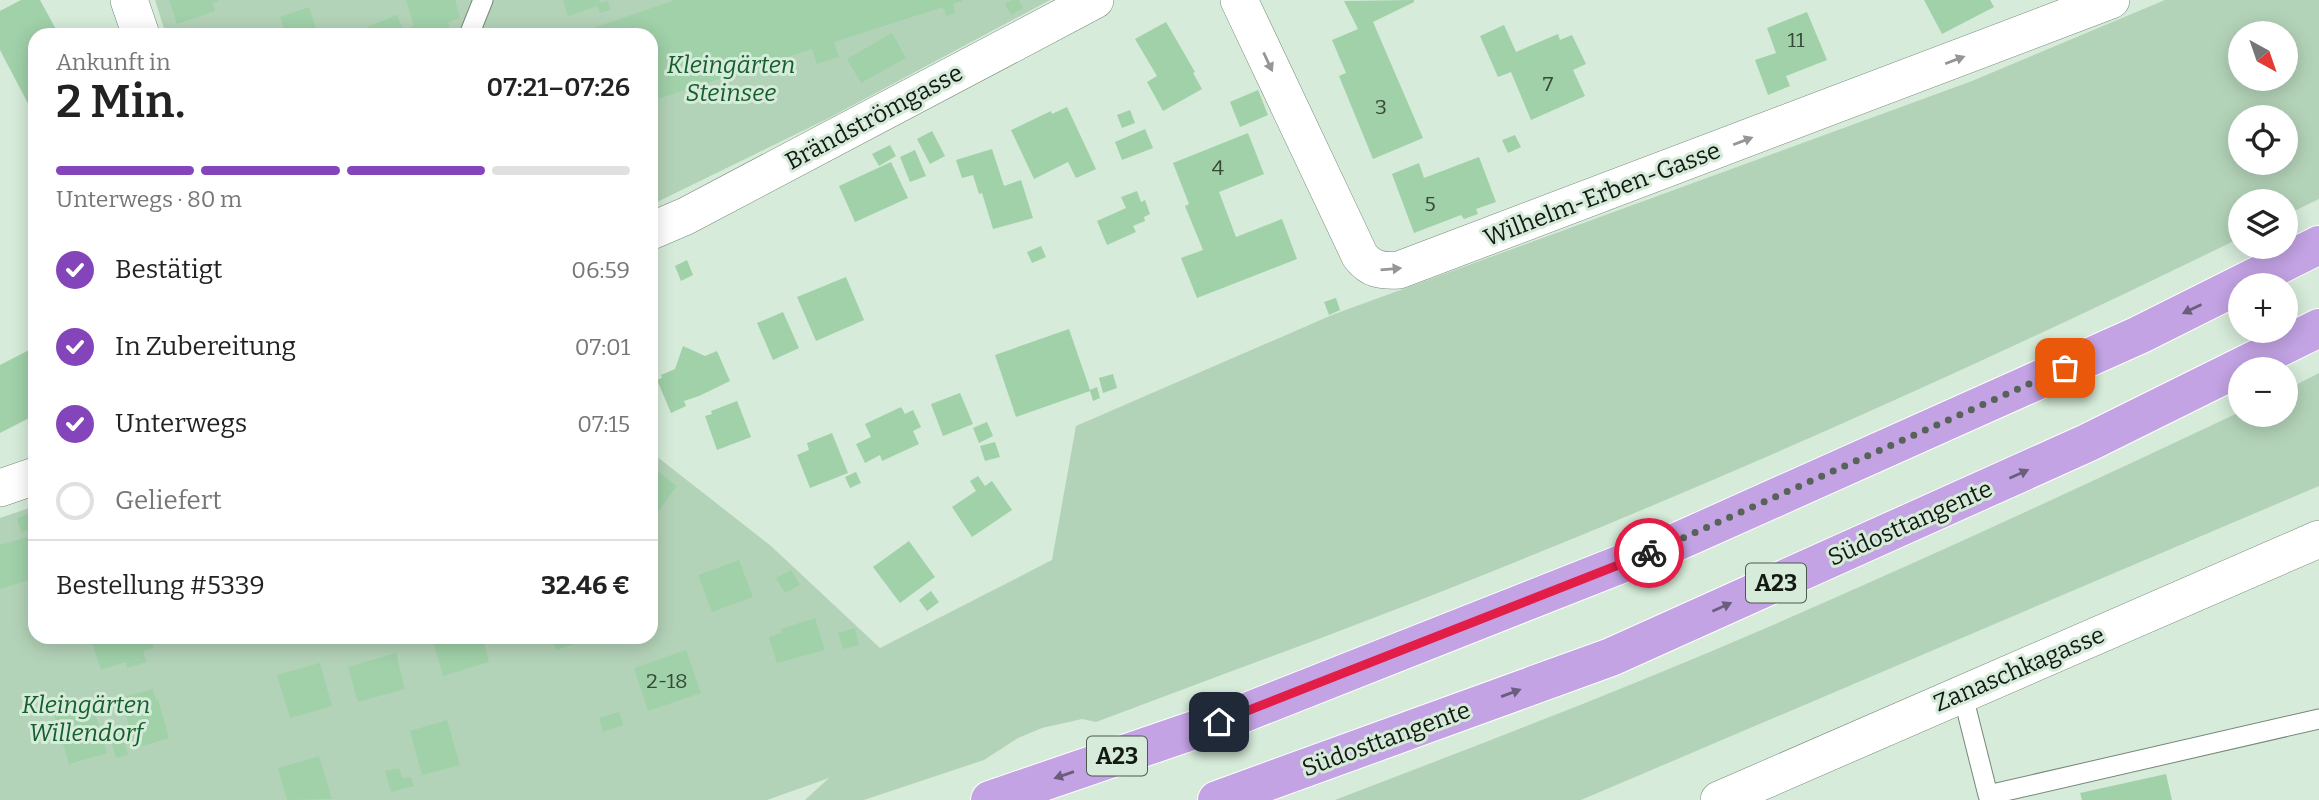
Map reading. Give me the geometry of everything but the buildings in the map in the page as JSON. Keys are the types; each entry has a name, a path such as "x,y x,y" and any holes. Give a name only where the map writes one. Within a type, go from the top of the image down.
{"highway":[{"name":"A23","path":"990,800 1244,713 1672,544 2139,335 2319,246"},
{"name":"Südosttangente","path":"1217,800 1611,657 2087,443 2319,328"}],"street":[{"path":"129,0 139,28"},
{"name":"Brändströmgasse","path":"658,229 1095,0"},
{"name":"Wilhelm-Erben-Gasse","path":"1239,0 1360,256 1376,270 1386,271 1399,270 2111,0"},
{"path":"0,488 28,478"},
{"name":"Zanaschkagasse","path":"1719,800 1962,692 2100,636 2319,538"}],"lane":[{"path":"472,28 483,0"},
{"path":"1962,692 1988,795 2319,719"}],"green space":[{"name":"Kleingärten Steinsee","path":"155,0 1050,0 829,118 658,202 658,28 164,28"},
{"name":"Kleingärten Willendorf","path":"2165,0 2319,0 2319,199 2298,209 2298,189 2228,189 2228,244 2047,330 1754,462 1557,545 1368,620 1096,722 1082,719 1042,728 1018,738 984,760 864,800 805,800 829,778 767,800 0,800 0,518 28,508 28,644 658,644 658,457 771,546 880,648 1052,560 1076,426 1332,315 1972,81"},
{"path":"2319,373 2319,486 1581,800 1335,800 1500,737 1773,625 2228,418 2228,427 2298,427 2298,384"}],"way so far":[{"path":"1649,553 2065,368"}],"route":[{"path":"1219,722 1649,553"}]}
